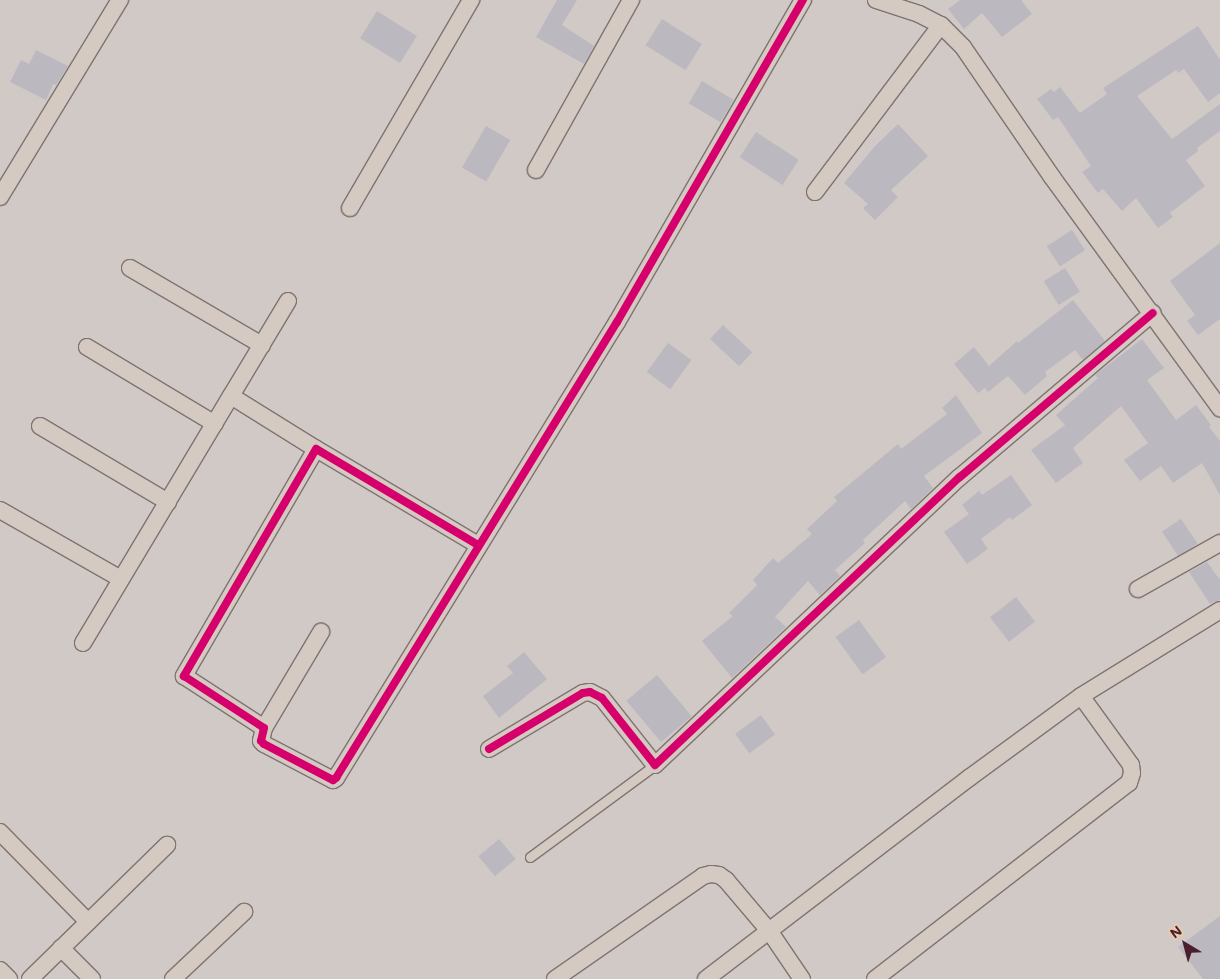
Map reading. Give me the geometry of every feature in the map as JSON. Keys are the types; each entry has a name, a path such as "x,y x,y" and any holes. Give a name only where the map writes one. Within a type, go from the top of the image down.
{"street":[{"path":"0,197 120,0"},
{"path":"350,208 471,0"},
{"path":"536,170 631,0"},
{"path":"321,632 264,728 262,743 333,780 617,322 803,0"},
{"path":"876,0 918,14 941,25 963,47 1052,177 1153,313 1220,408"},
{"path":"815,192 941,25"},
{"path":"130,268 262,345"},
{"path":"83,643 288,301"},
{"path":"489,749 584,693 590,692 602,698 655,764 960,477 1153,313"},
{"path":"87,347 215,424"},
{"path":"231,396 478,545"},
{"path":"40,426 168,502"},
{"path":"264,728 183,675 316,449"},
{"path":"0,510 121,579"},
{"path":"1138,589 1220,543"},
{"path":"706,979 770,932 969,778 1081,696 1220,610"},
{"path":"875,979 1129,783 1132,773 1131,765 1081,696"},
{"path":"0,832 88,922"},
{"path":"30,979 167,845"},
{"path":"555,979 702,876 710,874 719,875 726,880 770,932 802,979"},
{"path":"173,979 244,912"},
{"path":"61,948 92,979"},
{"path":"0,970 8,979"}],"lane":[{"path":"530,857 655,764"}],"building":[{"path":"557,0 577,0 562,25 594,46 584,64 536,37"},
{"path":"960,0 1021,0 1032,14 1002,37 982,13 964,29 948,9"},
{"path":"377,11 417,36 400,63 360,38"},
{"path":"662,19 702,44 685,70 646,45"},
{"path":"1198,26 1220,60 1220,93 1208,102 1184,69 1178,73 1176,70 1137,96 1172,139 1220,104 1220,131 1197,148 1198,151 1186,160 1205,186 1170,213 1173,217 1158,228 1136,198 1122,211 1103,189 1098,193 1082,172 1091,166 1058,117 1053,120 1037,99 1051,89 1054,92 1060,87 1080,113 1107,94 1103,88"},
{"path":"36,50 68,66 56,85 53,84 46,100 10,82 21,60 29,64"},
{"path":"702,81 734,100 720,122 689,103"},
{"path":"898,124 928,156 891,190 898,197 875,220 863,208 868,204 844,183 875,146"},
{"path":"486,126 510,140 486,182 462,168"},
{"path":"756,132 799,160 782,185 740,157"},
{"path":"1072,230 1085,250 1060,266 1047,246"},
{"path":"1220,243 1220,319 1198,335 1187,321 1195,315 1170,281"},
{"path":"1065,268 1080,292 1059,305 1044,281"},
{"path":"1073,300 1105,341 1083,360 1075,350 1045,372 1047,376 1025,395 1008,376 988,392 985,388 978,393 954,364 974,347 989,366 1017,341 1018,343"},
{"path":"723,325 752,352 739,366 710,339"},
{"path":"1142,339 1164,368 1147,380 1176,420 1196,405 1220,441 1220,495 1202,463 1173,483 1161,466 1140,481 1124,460 1148,443 1121,406 1073,448 1083,463 1056,483 1031,450 1065,425 1056,415 1098,378 1095,375"},
{"path":"668,343 691,360 670,389 647,372"},
{"path":"956,395 982,433 924,476 933,488 911,509 905,501 863,540 865,543 835,570 840,576 820,595 808,581 775,617 786,627 732,678 702,641 733,616 729,613 757,585 753,580 773,558 778,563 812,534 807,529 837,501 834,497 898,444 901,449 947,414 942,408"},
{"path":"1011,475 1032,505 1012,520 1010,517 981,539 988,549 967,564 944,532 969,514 962,505 979,491 982,495"},
{"path":"1181,519 1198,544 1179,557 1162,532"},
{"path":"1207,562 1220,580 1220,600 1210,604 1189,572"},
{"path":"1016,597 1035,621 1009,642 990,617"},
{"path":"859,620 886,657 863,674 836,637"},
{"path":"524,652 547,679 499,718 483,696 513,673 507,666"},
{"path":"657,675 692,716 661,742 626,701"},
{"path":"761,715 775,734 749,753 735,734"},
{"path":"499,839 516,859 495,876 478,856"},
{"path":"1220,916 1220,979 1203,979 1178,947"}],"cycle path":[{"path":"478,545 316,449 184,676 264,728 261,741 264,744 333,780 336,778 617,322 803,0"},
{"path":"489,749 583,693 590,692 602,698 655,765 960,477 1153,313"}]}
